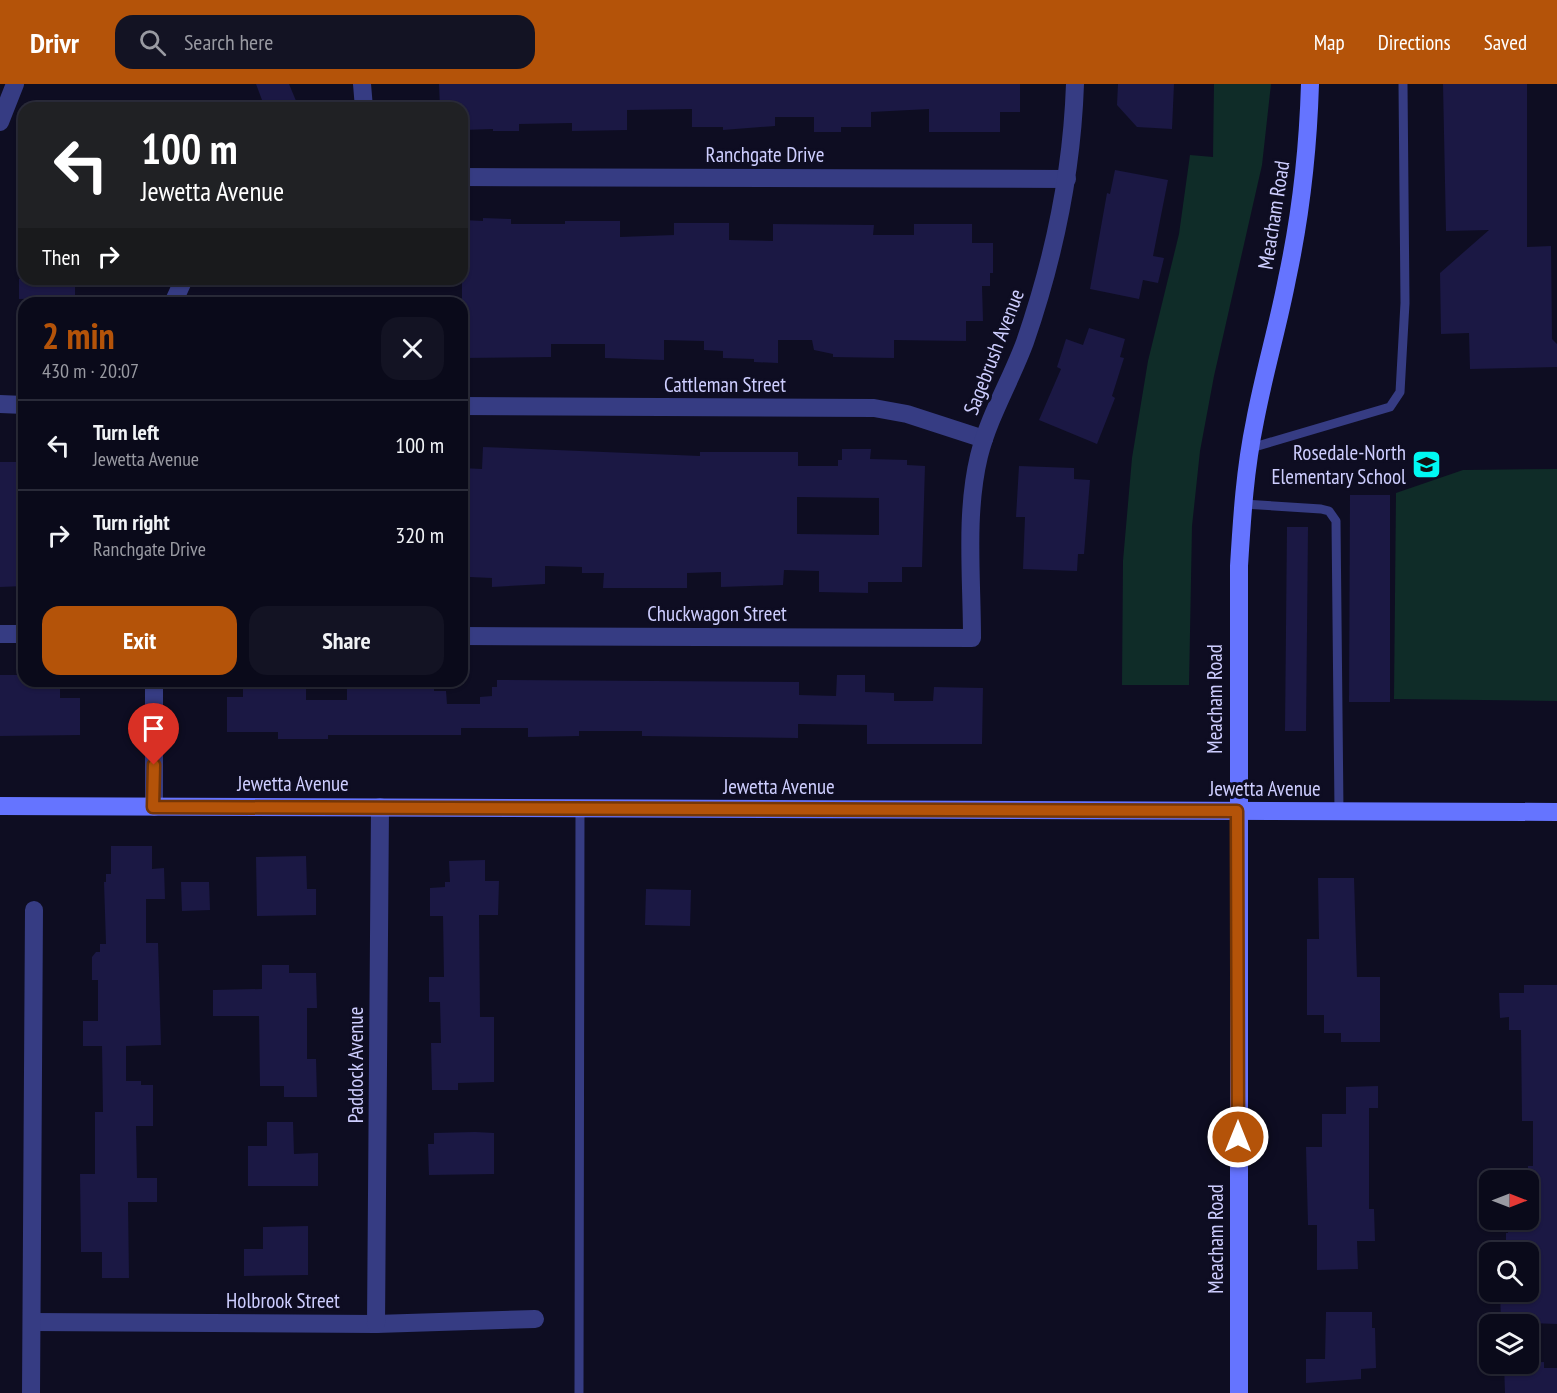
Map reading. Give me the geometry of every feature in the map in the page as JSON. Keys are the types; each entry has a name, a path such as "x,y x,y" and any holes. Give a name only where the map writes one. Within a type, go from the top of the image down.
{"street":[{"path":"0,122 15,84"},
{"path":"362,84 364,102"},
{"name":"Sagebrush Avenue","path":"972,638 973,494 984,439 1024,345 1045,282 1067,179 1075,84"},
{"name":"Meacham Road","path":"1239,1393 1237,811 1239,566 1243,504 1251,448 1300,208 1310,84"},
{"name":"Ranchgate Drive","path":"468,177 1067,179"},
{"path":"0,404 18,405"},
{"name":"Cattleman Street","path":"468,406 874,408 907,414 984,439"},
{"path":"0,634 18,634"},
{"name":"Chuckwagon Street","path":"468,636 972,638"},
{"path":"153,807 154,687"},
{"name":"Jewetta Avenue","path":"0,806 1557,812"},
{"name":"Paddock Avenue","path":"376,1324 380,807"},
{"path":"31,1393 34,910"},
{"name":"Holbrook Street","path":"32,1322 376,1324 535,1319"}],"lane":[{"path":"1251,448 1390,407 1400,392 1405,303 1403,84"},
{"path":"1243,504 1321,509 1329,511 1336,521 1339,811"},
{"path":"579,1393 580,808"}],"green space":[{"path":"1214,84 1271,84 1262,165 1214,376 1200,451 1192,526 1189,685 1122,685 1123,561 1132,458 1148,361 1179,234 1190,155 1213,157"},
{"path":"1557,469 1557,701 1394,699 1396,493 1463,470"}],"building":[{"path":"256,84 289,84 296,102 263,102"},
{"path":"439,84 1020,84 1020,112 1000,112 1000,132 929,132 929,109 871,112 871,127 841,127 841,132 814,132 814,117 775,117 775,126 723,130 723,127 692,127 692,109 627,110 627,130 572,131 572,123 519,124 519,131 468,130 468,102 440,102"},
{"path":"1118,84 1174,84 1172,129 1137,127 1117,105"},
{"path":"1443,84 1527,84 1527,247 1551,246 1552,339 1557,344 1557,367 1470,369 1469,333 1441,334 1440,273 1489,230 1446,231"},
{"path":"1115,170 1168,180 1153,256 1164,258 1158,283 1143,280 1139,299 1090,289 1107,193 1110,194"},
{"path":"483,218 511,219 511,224 565,224 565,221 620,221 620,237 674,235 674,223 729,223 729,240 773,241 773,224 874,225 873,235 914,235 914,224 972,224 972,243 993,243 993,273 990,273 990,286 982,286 983,321 966,321 966,341 894,340 894,358 833,357 833,354 814,350 812,340 778,340 778,363 754,362 754,359 723,358 723,351 704,350 704,341 664,340 664,360 605,358 605,344 551,344 551,357 468,358 468,297 462,297 462,285 468,285 468,220 483,221"},
{"path":"19,285 75,285 75,297 19,297"},
{"path":"1089,328 1125,339 1120,357 1124,358 1112,396 1115,398 1097,444 1039,420 1061,369 1057,367 1066,339 1083,345"},
{"path":"483,447 700,456 700,452 798,452 798,466 838,466 838,460 842,460 842,449 871,449 870,459 907,460 907,465 925,466 922,567 902,567 902,582 868,582 868,593 819,592 819,571 784,570 783,585 721,587 721,572 687,573 687,588 603,588 604,573 582,573 582,567 545,566 545,584 492,587 492,578 470,577 468,468 482,469","holes":["797,497 879,498 879,535 797,534"]},
{"path":"0,462 18,462 18,586 0,587"},
{"path":"1019,466 1074,468 1074,479 1090,480 1084,554 1078,554 1077,571 1023,569 1025,517 1016,517"},
{"path":"1350,495 1390,495 1390,702 1349,702"},
{"path":"1287,527 1308,527 1306,731 1285,731"},
{"path":"0,675 18,675 18,687 60,687 60,698 80,698 80,735 0,736"},
{"path":"837,675 865,675 865,692 894,693 894,701 933,701 934,687 983,688 982,744 867,744 867,725 798,724 798,738 642,736 642,731 579,731 579,736 528,737 528,728 461,728 461,735 328,735 328,739 278,739 278,732 227,732 227,697 243,697 243,687 306,687 306,700 347,700 347,687 434,687 434,691 446,691 447,704 480,704 480,697 492,696 492,687 497,687 497,680 799,682 799,695 836,696"},
{"path":"111,846 152,846 152,869 164,868 165,899 146,899 146,943 158,943 161,1045 126,1046 126,1081 141,1081 141,1085 153,1085 153,1126 136,1126 137,1178 157,1178 157,1202 128,1202 129,1278 102,1278 102,1252 81,1252 80,1174 95,1174 95,1112 103,1112 102,1046 83,1046 83,1021 98,1021 98,980 92,980 92,957 96,952 100,952 100,944 106,944 104,882 106,882 106,874 111,874"},
{"path":"306,856 307,889 316,889 316,915 257,916 256,857"},
{"path":"485,860 485,881 499,881 498,915 479,915 480,1017 494,1017 494,1082 458,1083 458,1090 432,1090 431,1043 441,1043 440,1002 429,1002 429,977 444,977 443,916 430,916 430,888 445,887 445,882 450,882 449,861"},
{"path":"1318,878 1354,878 1357,977 1380,977 1380,1042 1341,1042 1341,1033 1324,1033 1324,1015 1307,1015 1307,939 1319,939"},
{"path":"181,882 209,882 210,910 182,911"},
{"path":"646,889 691,890 690,926 645,925"},
{"path":"262,965 289,965 289,973 316,973 317,1008 307,1008 307,1059 316,1059 317,1097 284,1097 284,1086 260,1086 259,1016 213,1016 213,990 262,989"},
{"path":"1524,985 1557,985 1557,1324 1539,1323 1539,1314 1501,1314 1500,1302 1539,1302 1539,1242 1506,1242 1508,1230 1539,1230 1539,1170 1528,1170 1528,1166 1533,1166 1533,1121 1522,1121 1521,1030 1509,1030 1509,1017 1500,1018 1499,993 1524,993"},
{"path":"1378,1086 1378,1108 1369,1108 1369,1209 1374,1209 1375,1241 1357,1241 1358,1269 1317,1270 1317,1225 1308,1225 1306,1147 1322,1147 1322,1114 1346,1114 1346,1087"},
{"path":"267,1122 293,1122 294,1154 318,1153 318,1186 248,1186 248,1146 267,1146"},
{"path":"434,1133 494,1133 494,1174 429,1175 428,1144 434,1144"},
{"path":"308,1226 308,1275 244,1276 244,1249 263,1249 263,1227"},
{"path":"1326,1312 1372,1312 1372,1328 1375,1328 1376,1368 1361,1369 1361,1379 1306,1383 1306,1359 1325,1359"},
{"path":"1539,1362 1544,1362 1544,1368 1557,1368 1557,1393 1505,1393 1504,1374 1539,1374"}],"place":[{"name":"Rosedale-North Elementary School","path":"1427,465"}],"route":[{"path":"154,765 153,807 1237,811 1238,1137"}]}
